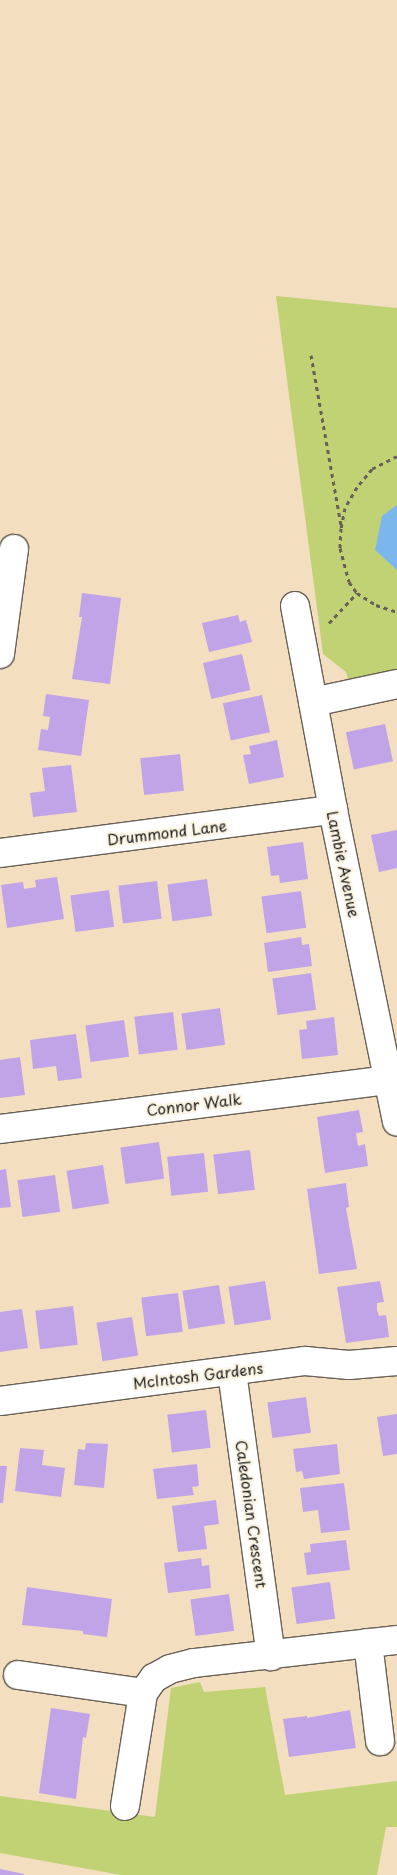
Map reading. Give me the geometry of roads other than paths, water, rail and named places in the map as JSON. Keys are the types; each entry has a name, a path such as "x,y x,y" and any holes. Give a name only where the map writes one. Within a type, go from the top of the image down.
{"street":[{"path":"0,654 3,607 14,549"},
{"name":"Lambie Avenue","path":"295,606 333,810 397,1122"},
{"path":"314,702 397,684"},
{"name":"Drummond Lane","path":"0,854 333,810"},
{"name":"Connor Walk","path":"0,1128 389,1080"},
{"name":"McIntosh Gardens","path":"0,1401 305,1361 349,1365 397,1362"},
{"name":"Caledonian Crescent","path":"232,1372 271,1656"},
{"path":"125,1806 143,1693 154,1678 170,1669 194,1664 397,1640"},
{"path":"368,1644 380,1741"},
{"path":"18,1676 143,1693"}],"water":[{"path":"397,505 397,570 375,550 382,516"}]}
